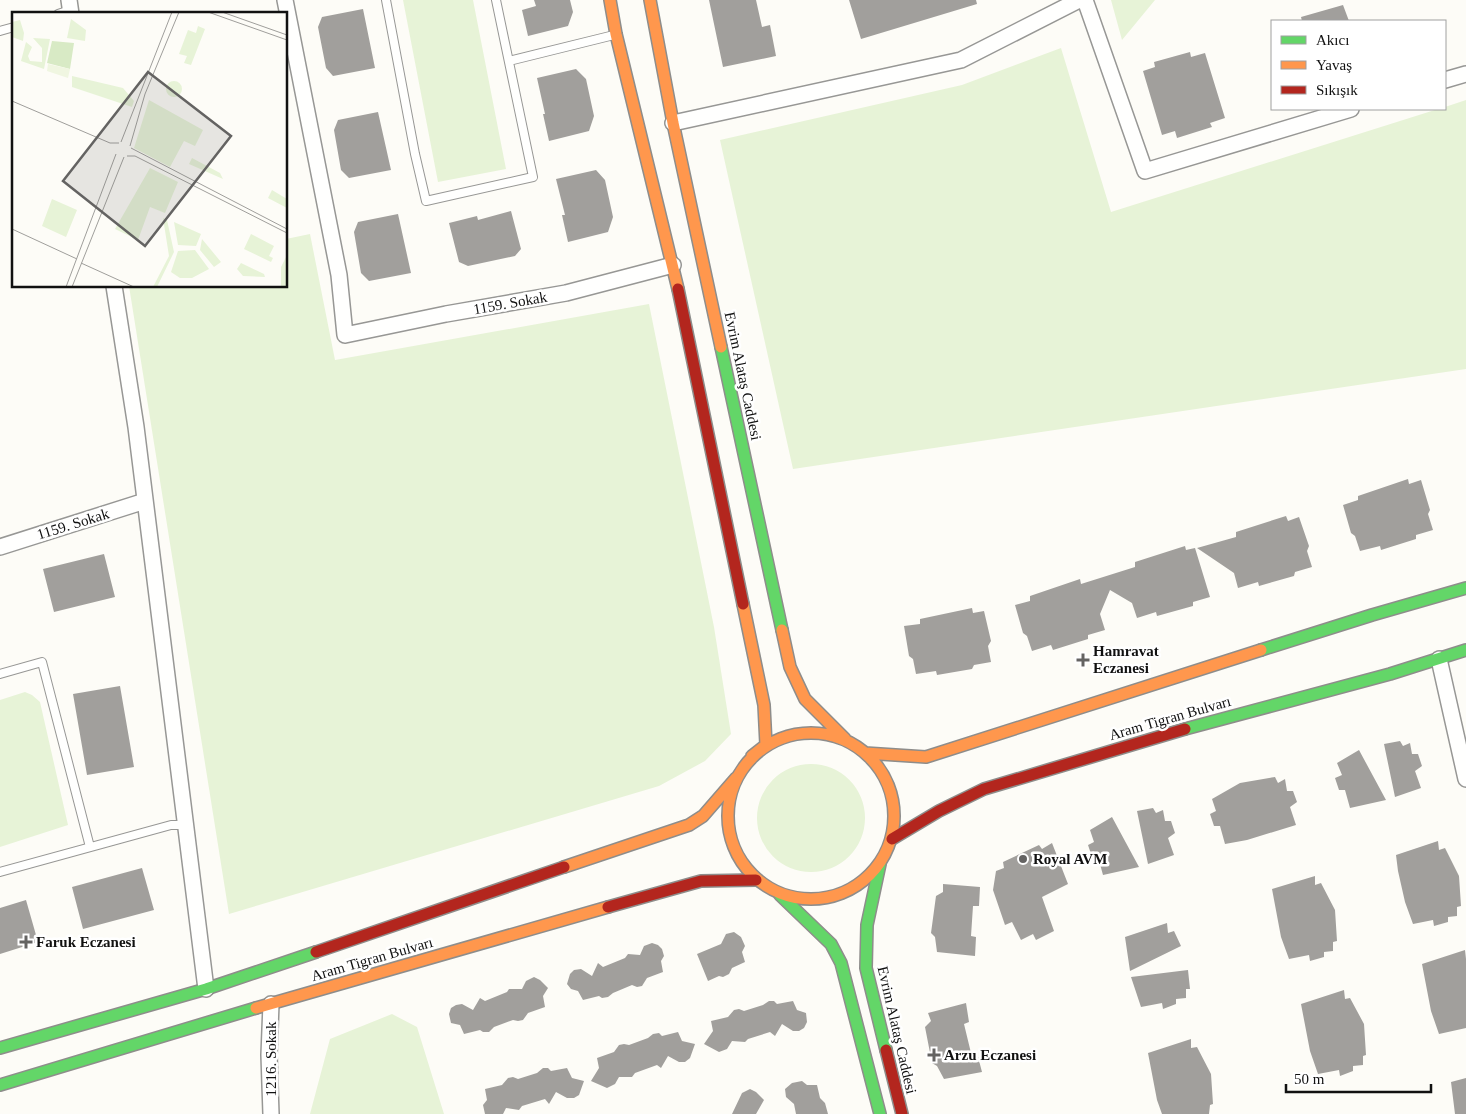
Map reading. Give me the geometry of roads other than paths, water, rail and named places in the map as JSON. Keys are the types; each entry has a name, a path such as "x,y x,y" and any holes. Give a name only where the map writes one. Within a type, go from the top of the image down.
{"main road":[{"path":"0,1048 206,989 689,825 702,816 736,778 752,756 766,745 764,705 673,265 616,34 610,0"},
{"name":"Evrim Alataş Caddesi","path":"650,0 672,123 790,667 805,699 845,739"},
{"path":"865,753 926,757 1372,615 1466,588"},
{"name":"Aram Tigran Bulvarı","path":"892,839 939,811 984,789 1154,737 1390,674 1466,650"},
{"path":"752,756 772,742 795,734 820,733 845,739 865,753 881,771 891,792 895,815 892,839 880,864 860,884 835,897 807,900 780,894"},
{"path":"736,778 728,805 728,833 738,858 756,880 780,894 831,944 842,963 880,1114"},
{"name":"Evrim Alataş Caddesi","path":"880,864 866,925 866,968 902,1114"},
{"name":"Aram Tigran Bulvarı","path":"0,1085 271,1004 701,881 756,880"}],"street":[{"name":"1159. Sokak","path":"286,0 339,275 345,335 446,314 566,293 673,265"},
{"path":"672,123 961,60 1079,0"},
{"path":"1085,0 1145,171 1348,110"},
{"path":"1446,80 1466,74"},
{"path":"114,288 136,427 206,989"},
{"name":"1159. Sokak","path":"0,547 145,501"},
{"path":"1439,659 1466,779"},
{"name":"1216. Sokak","path":"270,1114 269,1055 271,1004"}],"lane":[{"path":"386,0 415,154 426,201 533,177 496,0"},
{"path":"509,61 616,34"},
{"path":"0,674 42,662 90,846"},
{"path":"0,872 171,825 186,825"}],"place":[{"name":"Hamravat Eczanesi","path":"1083,660"},
{"name":"Royal AVM","path":"1023,859"},
{"name":"Faruk Eczanesi","path":"26,942"},
{"name":"Arzu Eczanesi","path":"934,1055"}]}
